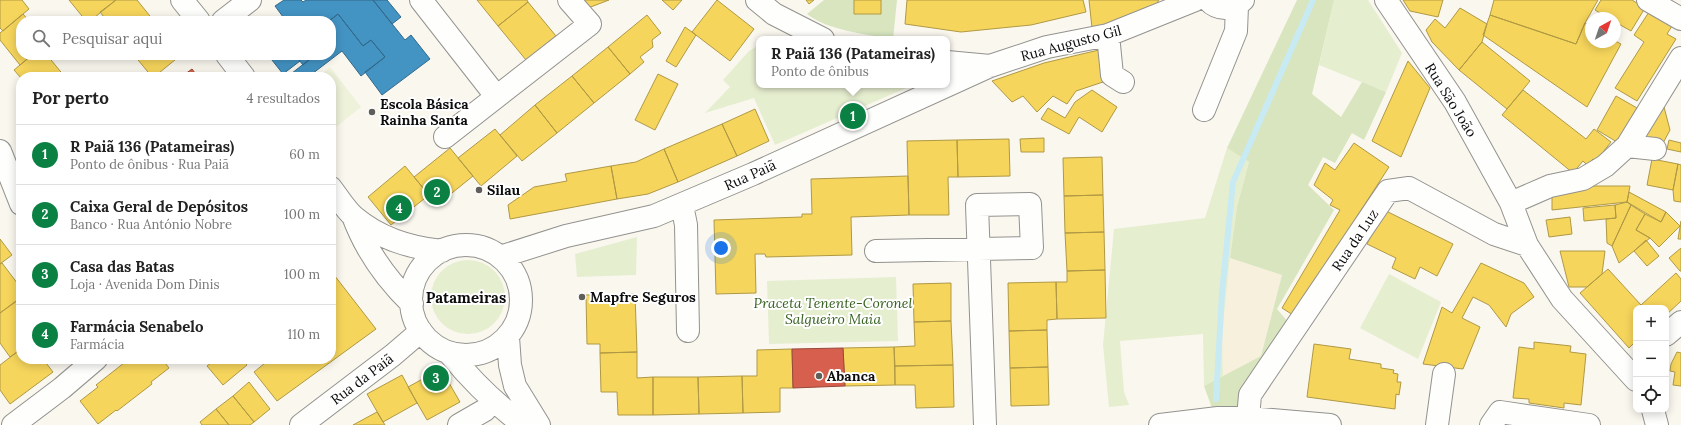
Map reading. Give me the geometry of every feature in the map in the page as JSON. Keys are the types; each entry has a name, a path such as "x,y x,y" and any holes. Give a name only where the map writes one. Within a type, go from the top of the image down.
{"street":[{"path":"182,0 195,16"},
{"path":"229,16 250,0"},
{"path":"421,0 496,96"},
{"path":"445,137 590,24 569,0"},
{"path":"757,0 774,14 817,36"},
{"name":"Rua Augusto Gil","path":"990,66 1047,47 1108,35 1195,0"},
{"path":"1204,110 1236,31 1240,3 1223,8 1216,6 1208,0"},
{"name":"Rua São João","path":"1386,0 1455,102 1511,203 1527,245 1562,299 1633,370"},
{"path":"1648,0 1681,19"},
{"path":"1108,35 1112,75 1123,82"},
{"path":"1511,203 1550,186 1583,179 1605,166 1628,146 1681,58"},
{"path":"231,60 240,72"},
{"path":"950,62 990,66"},
{"name":"Rua Paiã","path":"950,84 990,66"},
{"name":"Rua Paiã","path":"500,257 566,236 654,216 682,205 941,88"},
{"path":"1628,146 1655,149"},
{"path":"0,151 16,191"},
{"name":"Rua da Luz","path":"1248,418 1250,395 1388,191 1409,188 1494,234 1527,245"},
{"path":"336,194 353,216 367,249 376,264 412,304"},
{"path":"682,205 686,225 688,331"},
{"path":"353,216 380,235 396,242 416,248 442,251"},
{"path":"456,246 472,246 487,250 500,257 512,271 520,287 522,305 517,322 508,337 495,347 481,354 465,356 449,353 439,348 421,331 414,315 412,304 413,288 419,273 428,260 442,251 456,246"},
{"path":"876,251 978,250 984,425"},
{"path":"1669,332 1681,322"},
{"name":"Rua da Paiã","path":"301,425 393,355 421,331"},
{"path":"508,337 510,365 515,386 540,425"},
{"path":"449,353 478,387 524,425"},
{"path":"13,425 62,388 90,364"},
{"path":"1437,425 1444,374"},
{"path":"459,425 485,410"},
{"path":"1491,425 1500,412 1589,425"},
{"path":"1654,413 1657,425"},
{"path":"1160,425 1218,418 1248,418 1330,425"}],"shaded area":[{"path":"1230,258 1282,275 1261,356 1223,376 1222,335"}],"green space":[{"path":"824,0 854,0 854,14 881,14 881,0 897,0 893,36 876,36 848,31 816,20 807,14"},
{"path":"1297,0 1334,0 1312,94 1341,117 1362,82 1386,92 1364,140 1352,133 1335,163 1323,157 1308,185 1334,210 1277,309 1288,322 1242,406 1212,408 1204,386 1261,356 1282,275 1230,258 1237,207 1249,162 1227,148"},
{"path":"1334,0 1368,0 1402,53 1386,92 1319,65"},
{"path":"756,47 756,88 906,88 775,145 754,98 705,113 730,87 723,80 749,51"},
{"path":"330,67 334,72 324,72"},
{"path":"336,75 361,107 336,127"},
{"path":"1227,148 1249,162 1237,207 1230,258 1222,335 1223,376 1204,386 1203,334 1120,341 1124,392 1129,405 1109,407 1103,345 1114,229 1205,218"},
{"path":"637,237 636,275 577,277 575,254"},
{"path":"468,260 482,263 494,271 502,283 505,297 502,311 494,323 482,331 468,334 454,331 442,323 434,311 431,297 434,283 442,271 454,263"},
{"path":"1389,274 1441,302 1418,359 1360,328"},
{"name":"Praceta Tenente-Coronel Salgueiro Maia","path":"896,277 898,341 769,344 767,281"}],"building: Moradias":[{"path":"0,0 22,0 29,9 21,16 16,16 16,20 3,31 0,28"},
{"path":"69,0 116,0 96,16 82,16"},
{"path":"116,0 137,0 150,16 103,16 100,12"},
{"path":"477,0 527,0 528,2 498,26"},
{"path":"581,0 609,0 588,8"},
{"path":"662,0 682,0 673,10"},
{"path":"717,0 754,29 730,61 692,32"},
{"path":"806,0 814,0 809,4"},
{"path":"854,0 881,0 881,14 854,14"},
{"path":"907,0 1083,0 1086,12 1031,25 961,32 905,24"},
{"path":"1089,0 1159,0 1155,6 1109,24 1092,28"},
{"path":"1403,0 1443,0 1438,17 1410,11"},
{"path":"1494,0 1598,0 1591,12 1585,12 1585,23 1576,44 1490,15"},
{"path":"1601,0 1632,0 1645,8 1631,31 1621,25 1621,12 1598,12 1595,10"},
{"path":"528,2 556,36 526,60 498,26"},
{"path":"1460,8 1487,24 1482,42 1459,70 1432,42 1426,30 1435,19 1445,28"},
{"path":"1649,12 1672,26 1667,34 1676,39 1637,101 1615,88 1644,42 1634,35"},
{"path":"647,15 661,33 652,40 653,47 640,57 644,62 630,74 608,47"},
{"path":"1490,15 1576,44 1585,23 1585,48 1619,48 1587,107 1483,35"},
{"path":"16,20 16,60 0,40 0,33"},
{"path":"685,27 696,35 676,67 666,61"},
{"path":"1482,42 1530,81 1507,109 1459,70"},
{"path":"608,47 630,74 594,103 572,76"},
{"path":"1103,49 1103,82 1076,91 1067,104 1053,96 1037,112 1023,96 1012,102 992,81 1044,63"},
{"path":"16,60 26,60 20,65"},
{"path":"26,60 51,60 61,72 16,72 14,70"},
{"path":"138,60 175,60 160,72 148,72"},
{"path":"1408,61 1430,88 1401,157 1372,141"},
{"path":"658,74 678,84 655,130 635,120"},
{"path":"572,76 594,103 557,133 535,105"},
{"path":"1092,90 1117,107 1102,132 1079,117 1069,134 1041,119 1048,108 1065,118 1075,102"},
{"path":"1523,90 1586,139 1594,129 1611,142 1596,161 1593,159 1587,165 1583,161 1573,173 1502,115"},
{"path":"1616,96 1637,108 1617,142 1597,130"},
{"path":"535,105 557,133 522,161 500,135"},
{"path":"1664,107 1670,130 1662,145 1640,142 1655,111"},
{"path":"755,109 769,141 737,156 722,124"},
{"path":"722,124 737,156 678,182 664,149"},
{"path":"495,129 517,156 481,186 458,158"},
{"path":"1044,138 1044,152 1021,152 1020,139"},
{"path":"1009,139 1010,176 958,177 957,140"},
{"path":"957,140 958,177 948,177 949,215 909,215 907,141"},
{"path":"1669,140 1681,143 1681,152 1667,149"},
{"path":"1354,143 1389,167 1293,315 1282,308 1340,210 1330,205 1333,200 1314,185 1325,163 1335,170"},
{"path":"450,148 473,176 437,205 414,177"},
{"path":"664,149 678,182 648,194 617,199 611,166 636,162"},
{"path":"1102,157 1103,195 1064,196 1063,158"},
{"path":"1652,159 1678,164 1673,190 1647,185"},
{"path":"1678,164 1681,165 1681,202 1674,201 1673,190"},
{"path":"405,166 429,195 391,225 368,197"},
{"path":"611,166 617,199 510,219 508,205 534,187 567,181 565,174"},
{"path":"908,176 909,215 851,217 852,255 766,257 765,254 755,254 756,293 716,294 714,220 802,217 802,214 812,214 811,179"},
{"path":"1587,186 1630,186 1627,202 1552,210 1552,194"},
{"path":"1629,192 1666,212 1661,222 1627,202"},
{"path":"1103,195 1104,232 1065,233 1064,196"},
{"path":"1627,202 1631,205 1612,246 1607,243 1606,219 1616,218 1615,205"},
{"path":"1615,205 1616,218 1584,221 1583,208"},
{"path":"1631,205 1645,214 1636,230 1650,238 1619,263 1612,246"},
{"path":"1384,210 1453,244 1437,276 1420,267 1415,279 1392,268 1396,258 1367,244"},
{"path":"1666,212 1680,226 1659,247 1650,238 1636,230 1645,214 1661,222"},
{"path":"1570,217 1572,234 1549,237 1546,220"},
{"path":"1681,221 1681,239 1678,239"},
{"path":"1104,232 1105,270 1067,271 1065,233"},
{"path":"0,239 12,255 0,264"},
{"path":"1646,240 1659,256 1647,266 1634,251"},
{"path":"1681,248 1681,271 1680,271 1669,258"},
{"path":"1560,251 1605,251 1602,274 1587,287 1569,287"},
{"path":"2,263 16,281 16,302 0,313 0,264"},
{"path":"1481,263 1524,283 1534,297 1511,314 1506,327 1489,305 1473,297 1462,318 1480,327 1463,369 1423,364 1442,307 1452,313"},
{"path":"1608,269 1641,305 1633,305 1633,344 1629,348 1580,293"},
{"path":"1105,270 1106,318 1057,319 1056,282 1067,282 1067,271"},
{"path":"1676,273 1681,279 1681,301 1669,312 1669,305 1641,305"},
{"path":"336,277 376,329 336,358"},
{"path":"1056,282 1057,319 1047,320 1047,330 1009,331 1008,283"},
{"path":"951,283 951,321 914,322 913,284"},
{"path":"635,294 637,352 600,353 600,344 587,344 586,295"},
{"path":"16,301 16,353 10,357 0,343 0,313"},
{"path":"951,321 953,365 895,366 894,347 915,346 914,322"},
{"path":"1047,330 1048,367 1010,368 1009,331"},
{"path":"1534,342 1571,346 1570,352 1586,354 1581,405 1564,403 1564,408 1529,403 1529,399 1513,398 1519,347 1534,349"},
{"path":"1314,344 1351,349 1349,359 1381,364 1381,368 1394,370 1393,373 1398,374 1397,382 1401,382 1399,395 1396,394 1395,409 1307,397"},
{"path":"894,347 895,385 845,386 843,348"},
{"path":"792,349 793,388 780,388 780,412 743,413 742,376 757,376 757,350"},
{"path":"637,352 637,378 653,377 653,415 618,415 617,392 601,392 600,353"},
{"path":"1677,352 1681,353 1681,386 1673,385 1675,372 1670,371 1671,364"},
{"path":"16,353 16,364 47,364 53,372 10,404 0,390 0,365"},
{"path":"123,364 166,364 169,368 151,382 152,384 98,424 80,401 98,387 96,385"},
{"path":"210,364 247,365 223,385 207,366"},
{"path":"264,364 328,364 277,401 254,372"},
{"path":"953,365 954,407 916,408 915,385 895,385 895,366"},
{"path":"1048,367 1049,405 1011,406 1010,368"},
{"path":"441,369 460,402 427,420 408,387"},
{"path":"402,375 417,403 383,422 367,394"},
{"path":"742,376 743,413 699,414 698,377"},
{"path":"653,377 698,377 699,414 653,415"},
{"path":"249,382 270,409 254,422 233,396"},
{"path":"233,396 254,422 250,425 229,425 216,409"},
{"path":"216,409 229,425 202,425 200,422"},
{"path":"377,412 385,425 353,425"}],"building: Comércio":[{"path":"843,348 845,386 793,388 792,349"}],"building: Escolas":[{"path":"284,0 301,0 303,2 306,0 373,0 405,40 411,35 430,59 382,95 365,72 385,57 371,40 363,46 338,14 335,16 282,16 275,6"},
{"path":"373,0 387,0 401,17 392,24"},
{"path":"338,14 363,46 371,40 385,57 361,76 342,51 336,56 335,16"},
{"path":"272,60 300,61 286,72 281,72"},
{"path":"299,60 309,60 303,65"},
{"path":"309,60 330,60 315,72 293,72"}],"waterway":[{"path":"1216,399 1222,293 1233,182 1313,0"}],"place":[{"name":"Escola Básica Rainha Santa","path":"372,112"},
{"name":"R Paiã 136 (Patameiras)","path":"853,116"},
{"name":"Silau","path":"479,190"},
{"name":"Caixa Geral de Depósitos","path":"437,192"},
{"name":"Farmácia Senabelo","path":"399,208"},
{"name":"Mapfre Seguros","path":"582,297"},
{"name":"Abanca","path":"819,376"},
{"name":"Casa das Batas","path":"436,378"}],"district":[{"name":"Patameiras","path":"466,297"}]}
